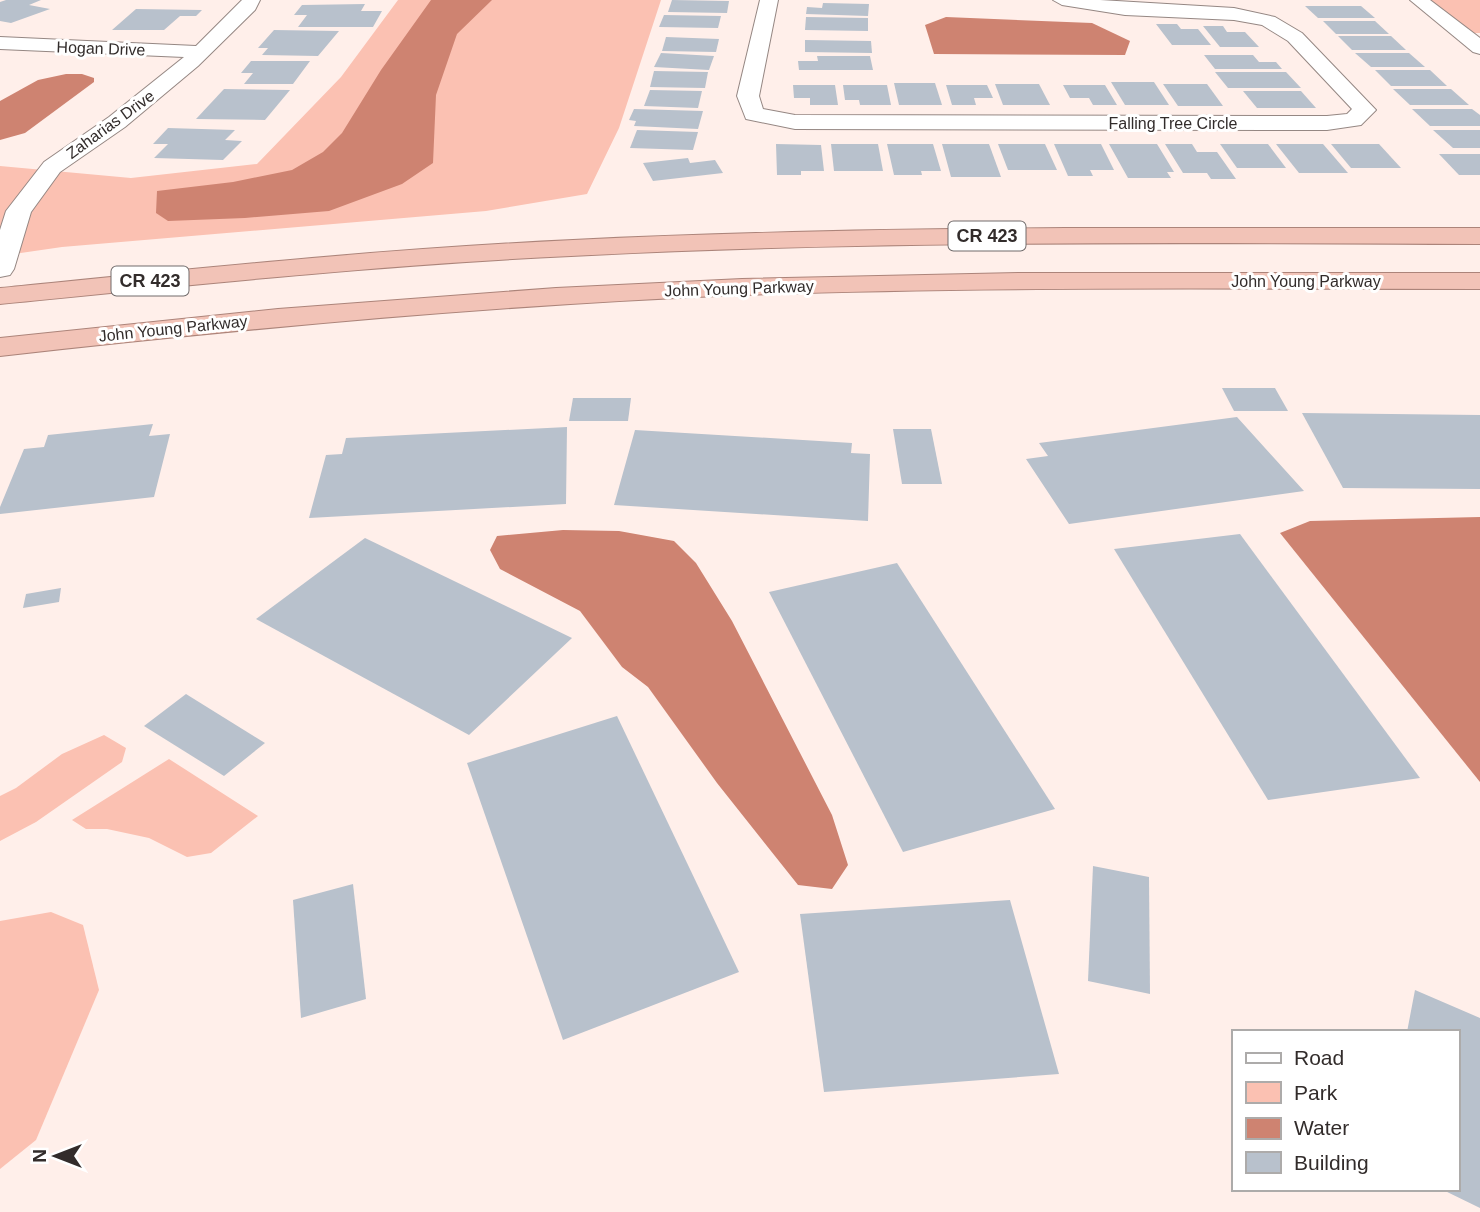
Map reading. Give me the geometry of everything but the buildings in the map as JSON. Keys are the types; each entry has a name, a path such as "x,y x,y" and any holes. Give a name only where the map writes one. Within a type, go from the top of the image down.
{"highway":[{"name":"CR 423","path":"0,296 374,260 650,244 1004,235 1480,236"},
{"name":"John Young Parkway","path":"0,346 365,309 688,289 1027,281 1480,281"}],"street":[{"name":"Zaharias Drive","path":"0,269 19,211 52,167 117,122 201,52 249,6 251,0"},
{"name":"Falling Tree Circle","path":"769,0 748,96 754,114 795,122 1327,123 1353,120 1365,110 1295,37 1278,25 1248,16 1188,5 1125,9 1062,0"},
{"path":"1419,0 1470,33 1480,48"},
{"name":"Hogan Drive","path":"0,43 201,52"}],"green space":[{"path":"398,0 661,0 619,128 587,194 486,211 62,247 0,256 0,166 131,178 257,164 341,77"},
{"path":"1419,0 1480,0 1480,33 1461,33"},
{"path":"104,735 126,748 122,762 36,822 0,841 0,796 16,788 62,754"},
{"path":"169,759 258,816 211,853 187,857 149,838 107,829 86,829 72,820"},
{"path":"51,912 83,925 99,990 36,1140 0,1169 0,921"}],"water":[{"path":"431,0 492,0 457,34 436,95 433,163 402,184 329,211 168,221 156,213 157,191 233,182 292,170 323,152 342,133 381,70"},
{"path":"946,17 1092,23 1130,41 1125,55 934,54 925,25"},
{"path":"66,74 82,74 94,78 94,82 25,133 0,140 0,101 38,80"},
{"path":"1480,517 1480,782 1280,533 1310,521"},
{"path":"563,530 619,531 674,541 696,563 732,621 832,815 848,865 832,889 798,885 717,783 648,687 622,667 580,611 500,569 490,550 497,536"}]}
